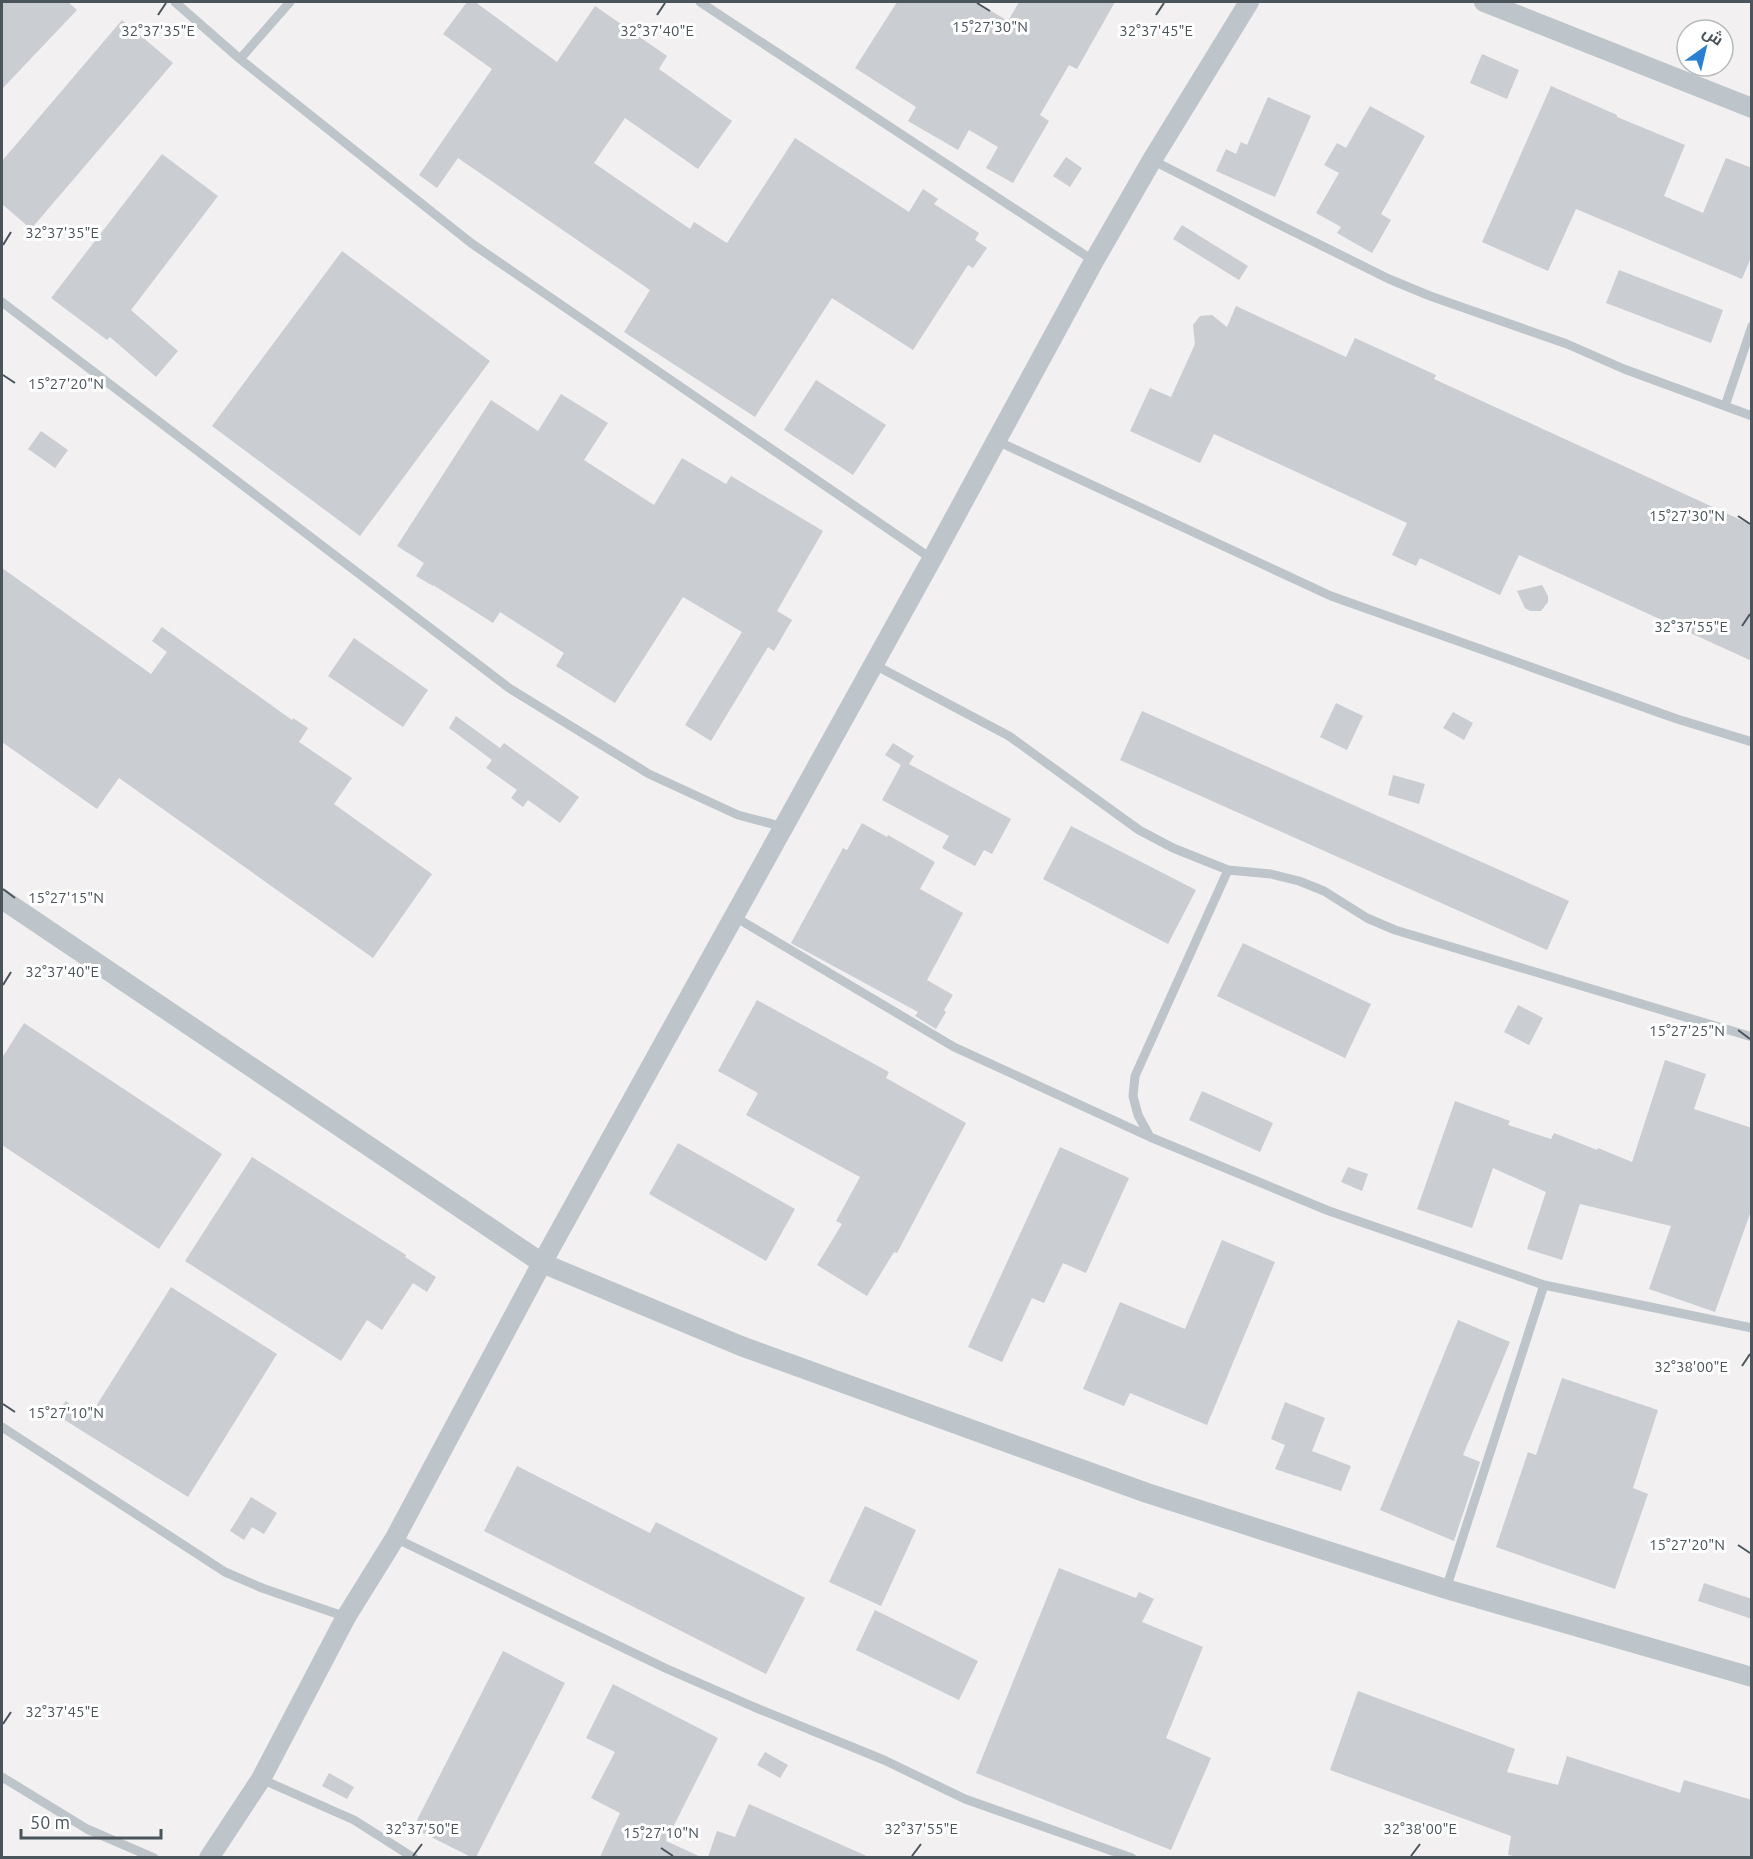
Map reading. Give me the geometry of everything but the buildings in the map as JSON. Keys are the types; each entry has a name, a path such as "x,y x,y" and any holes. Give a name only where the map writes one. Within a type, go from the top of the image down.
{"street":[{"path":"209,1857 261,1779 346,1617 395,1538 542,1263 735,917 1094,261 1152,160 1249,2"},
{"path":"1484,2 1752,108"},
{"path":"2,899 542,1263 741,1346 1147,1493 1446,1589 1752,1677"}],"lane":[{"path":"175,2 240,59 471,243 932,559"},
{"path":"240,59 290,2"},
{"path":"700,2 1094,261"},
{"path":"1152,160 1389,279 1568,344 1624,369 1752,416"},
{"path":"2,302 509,688 649,774 738,815 784,827"},
{"path":"1725,406 1752,326"},
{"path":"995,440 1331,596 1677,719 1752,742"},
{"path":"873,664 1009,736 1139,830 1173,848 1228,870 1271,874 1299,880 1324,891 1367,918 1395,930 1752,1037"},
{"path":"1150,1137 1138,1115 1133,1096 1135,1076 1228,870"},
{"path":"735,917 954,1047 1150,1137 1329,1211 1544,1285 1752,1329"},
{"path":"1446,1589 1544,1285"},
{"path":"2,1427 225,1572 262,1588 346,1617"},
{"path":"395,1538 665,1668 884,1760 964,1799 1132,1857"},
{"path":"2,1777 87,1829 154,1857"},
{"path":"261,1779 354,1821 414,1857"}]}
